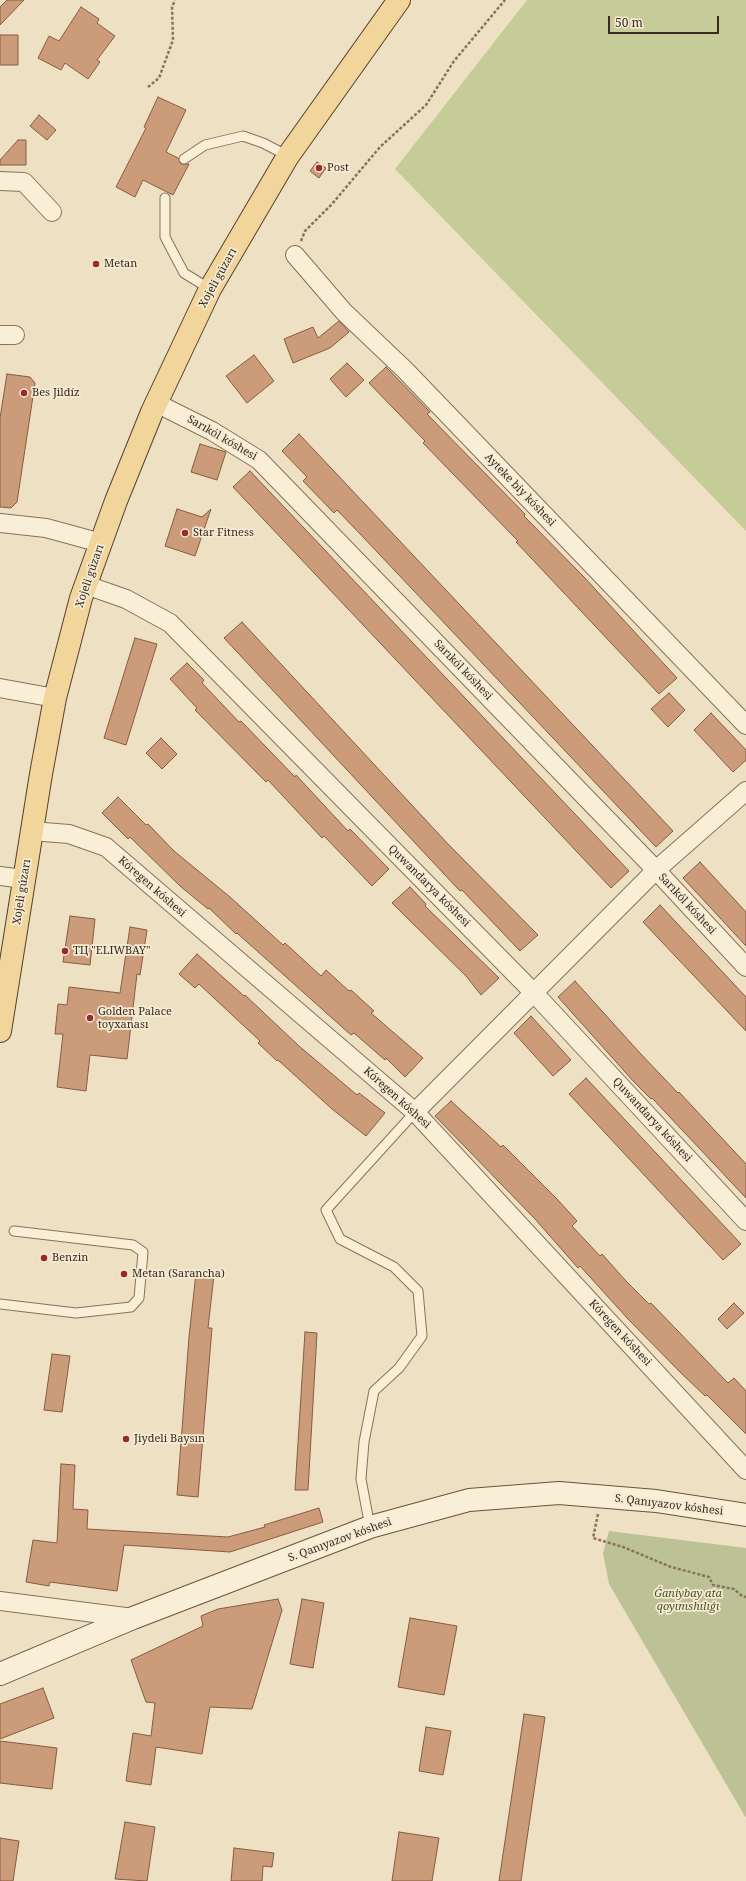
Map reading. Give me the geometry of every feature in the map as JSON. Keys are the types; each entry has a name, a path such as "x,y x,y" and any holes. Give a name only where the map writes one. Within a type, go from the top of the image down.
{"main road":[{"name":"Xojeli gúzarı","path":"0,1032 23,879 55,698 86,585 101,543 156,403 210,289 288,156 399,0"}],"street":[{"path":"0,181 24,182 52,212"},
{"name":"Ayteke biy kóshesi","path":"295,255 344,312 405,370 746,725"},
{"name":"Sarıkól kóshesi","path":"156,403 212,431 259,460 656,870 746,967"},
{"path":"0,523 46,528 101,543"},
{"name":"Quwandarya kóshesi","path":"86,585 126,599 170,623 534,993 746,1221"},
{"path":"0,688 55,698"},
{"path":"415,1112 656,870 746,791"},
{"name":"Kóregen kóshesi","path":"31,831 69,834 106,847 415,1112 746,1470"},
{"path":"0,876 23,879"},
{"name":"S. Qanıyazov kóshesi","path":"0,1674 133,1618 370,1527 470,1500 560,1493 656,1501 746,1515"},
{"path":"0,1601 133,1618"}],"lane":[{"path":"184,159 206,145 243,136 263,143 288,156"},
{"path":"165,198 165,237 184,273 210,289"},
{"path":"370,1527 361,1479 364,1442 374,1391 399,1368 422,1336 418,1292 394,1268 340,1239 326,1210 415,1112"},
{"path":"0,1304 76,1313 131,1307 139,1298 143,1252 133,1245 14,1231"}],"path":[{"path":"148,87 159,78 173,40 172,7 175,0"},
{"path":"295,255 305,231 337,198 380,147 426,105 454,61 505,0"},
{"path":"602,1496 593,1538 623,1547 671,1567 708,1577 712,1585 734,1589 746,1597"}],"green space":[{"path":"527,0 746,0 746,531 395,169"},
{"name":"Ǵaniybay ata qoyımshılıǵı","path":"609,1531 746,1548 746,1818 609,1584 603,1553"}],"building":[{"path":"7,0 24,0 0,25 0,7"},
{"path":"81,7 99,19 97,23 115,36 97,60 100,62 88,79 65,63 61,70 38,58 49,36 59,41"},
{"path":"0,35 18,35 18,65 0,65"},
{"path":"158,97 186,110 166,152 178,158 181,164 189,164 173,195 143,180 135,197 116,187 146,128 144,127"},
{"path":"39,115 56,130 47,140 30,126"},
{"path":"18,140 26,140 26,165 0,165 0,160"},
{"path":"317,162 326,168 319,178 310,171"},
{"path":"339,321 349,332 330,348 293,363 284,339 313,327 318,338"},
{"path":"254,355 274,381 247,403 226,376"},
{"path":"347,363 364,380 346,397 330,379"},
{"path":"386,367 430,412 427,414 525,514 524,516 584,577 677,678 659,694 516,542 518,541 423,443 425,441 369,383"},
{"path":"7,374 30,377 35,383 17,502 11,508 0,507 0,418"},
{"path":"299,434 673,831 656,847 337,510 334,513 303,481 307,477 282,451"},
{"path":"200,444 226,452 217,480 191,472"},
{"path":"250,471 629,871 611,888 233,487"},
{"path":"177,509 202,517 211,509 195,556 165,546"},
{"path":"242,622 448,844 538,935 520,951 462,890 460,891 224,638"},
{"path":"135,638 157,644 126,745 104,738"},
{"path":"187,663 204,680 202,683 239,722 241,721 295,777 296,775 348,831 350,829 389,869 372,886 324,836 322,838 268,780 266,782 195,710 197,708 170,679"},
{"path":"669,693 685,710 668,727 651,709"},
{"path":"711,713 746,750 746,760 733,772 694,730"},
{"path":"161,738 177,754 162,769 146,753"},
{"path":"118,797 146,825 148,824 174,851 230,897 283,945 285,943 321,976 326,970 349,991 351,990 374,1011 371,1013 423,1058 405,1077 386,1058 385,1060 354,1033 351,1035 237,933 236,934 209,908 208,909 180,886 130,837 128,839 102,813"},
{"path":"700,862 746,912 746,946 683,878"},
{"path":"410,887 426,904 425,906 499,978 481,995 466,976 392,903"},
{"path":"660,905 746,997 746,1031 643,922"},
{"path":"70,916 95,919 90,965 63,962"},
{"path":"130,927 147,930 140,975 137,974 127,1059 90,1055 86,1091 57,1087 63,1034 55,1034 58,1004 67,1005 69,987 120,993"},
{"path":"197,954 244,996 245,995 299,1046 357,1095 359,1093 385,1113 366,1136 332,1109 278,1060 277,1061 258,1043 260,1041 199,984 195,988 179,974"},
{"path":"575,981 639,1052 678,1093 679,1092 746,1164 746,1198 652,1098 651,1099 634,1082 558,997"},
{"path":"531,1016 571,1060 553,1076 514,1033"},
{"path":"586,1078 741,1244 723,1260 569,1094"},
{"path":"451,1101 501,1147 503,1145 557,1199 577,1221 572,1226 600,1256 602,1254 649,1304 651,1303 728,1383 734,1378 746,1391 746,1434 707,1395 705,1396 680,1372 628,1319 580,1266 578,1268 535,1219 435,1116"},
{"path":"196,1273 214,1275 208,1328 212,1328 198,1497 177,1495 189,1337"},
{"path":"734,1303 744,1313 727,1329 718,1319"},
{"path":"305,1332 317,1333 308,1490 295,1490"},
{"path":"52,1354 70,1356 62,1412 44,1410"},
{"path":"61,1464 75,1465 73,1509 88,1510 87,1529 228,1537 265,1527 264,1525 319,1508 323,1522 230,1552 124,1545 117,1591 50,1582 49,1586 26,1582 33,1540 57,1543"},
{"path":"278,1599 282,1610 252,1709 210,1707 202,1754 156,1747 151,1785 126,1781 133,1733 151,1736 155,1703 146,1702 131,1660 203,1626 201,1616 218,1609"},
{"path":"302,1599 324,1603 313,1668 290,1664"},
{"path":"410,1618 457,1626 444,1695 398,1687"},
{"path":"43,1688 54,1718 0,1739 0,1704"},
{"path":"524,1714 545,1717 521,1881 499,1881"},
{"path":"426,1727 451,1731 443,1775 419,1771"},
{"path":"0,1741 57,1748 52,1789 0,1783"},
{"path":"125,1822 155,1827 147,1881 115,1879"},
{"path":"399,1832 439,1838 432,1881 392,1881"},
{"path":"0,1838 19,1841 13,1881 0,1881"},
{"path":"234,1848 274,1853 272,1867 263,1866 262,1881 231,1881"}],"place":[{"name":"Post","path":"319,168"},
{"name":"Metan","path":"96,264"},
{"name":"Bes Jildíz","path":"24,393"},
{"name":"Star Fitness","path":"185,533"},
{"name":"ТЦ \"ELIWBAY\"","path":"65,951"},
{"name":"Golden Palace toyxanası","path":"90,1018"},
{"name":"Benzin","path":"44,1258"},
{"name":"Metan (Sarancha)","path":"124,1274"},
{"name":"Jiydeli Baysın","path":"126,1439"}]}
